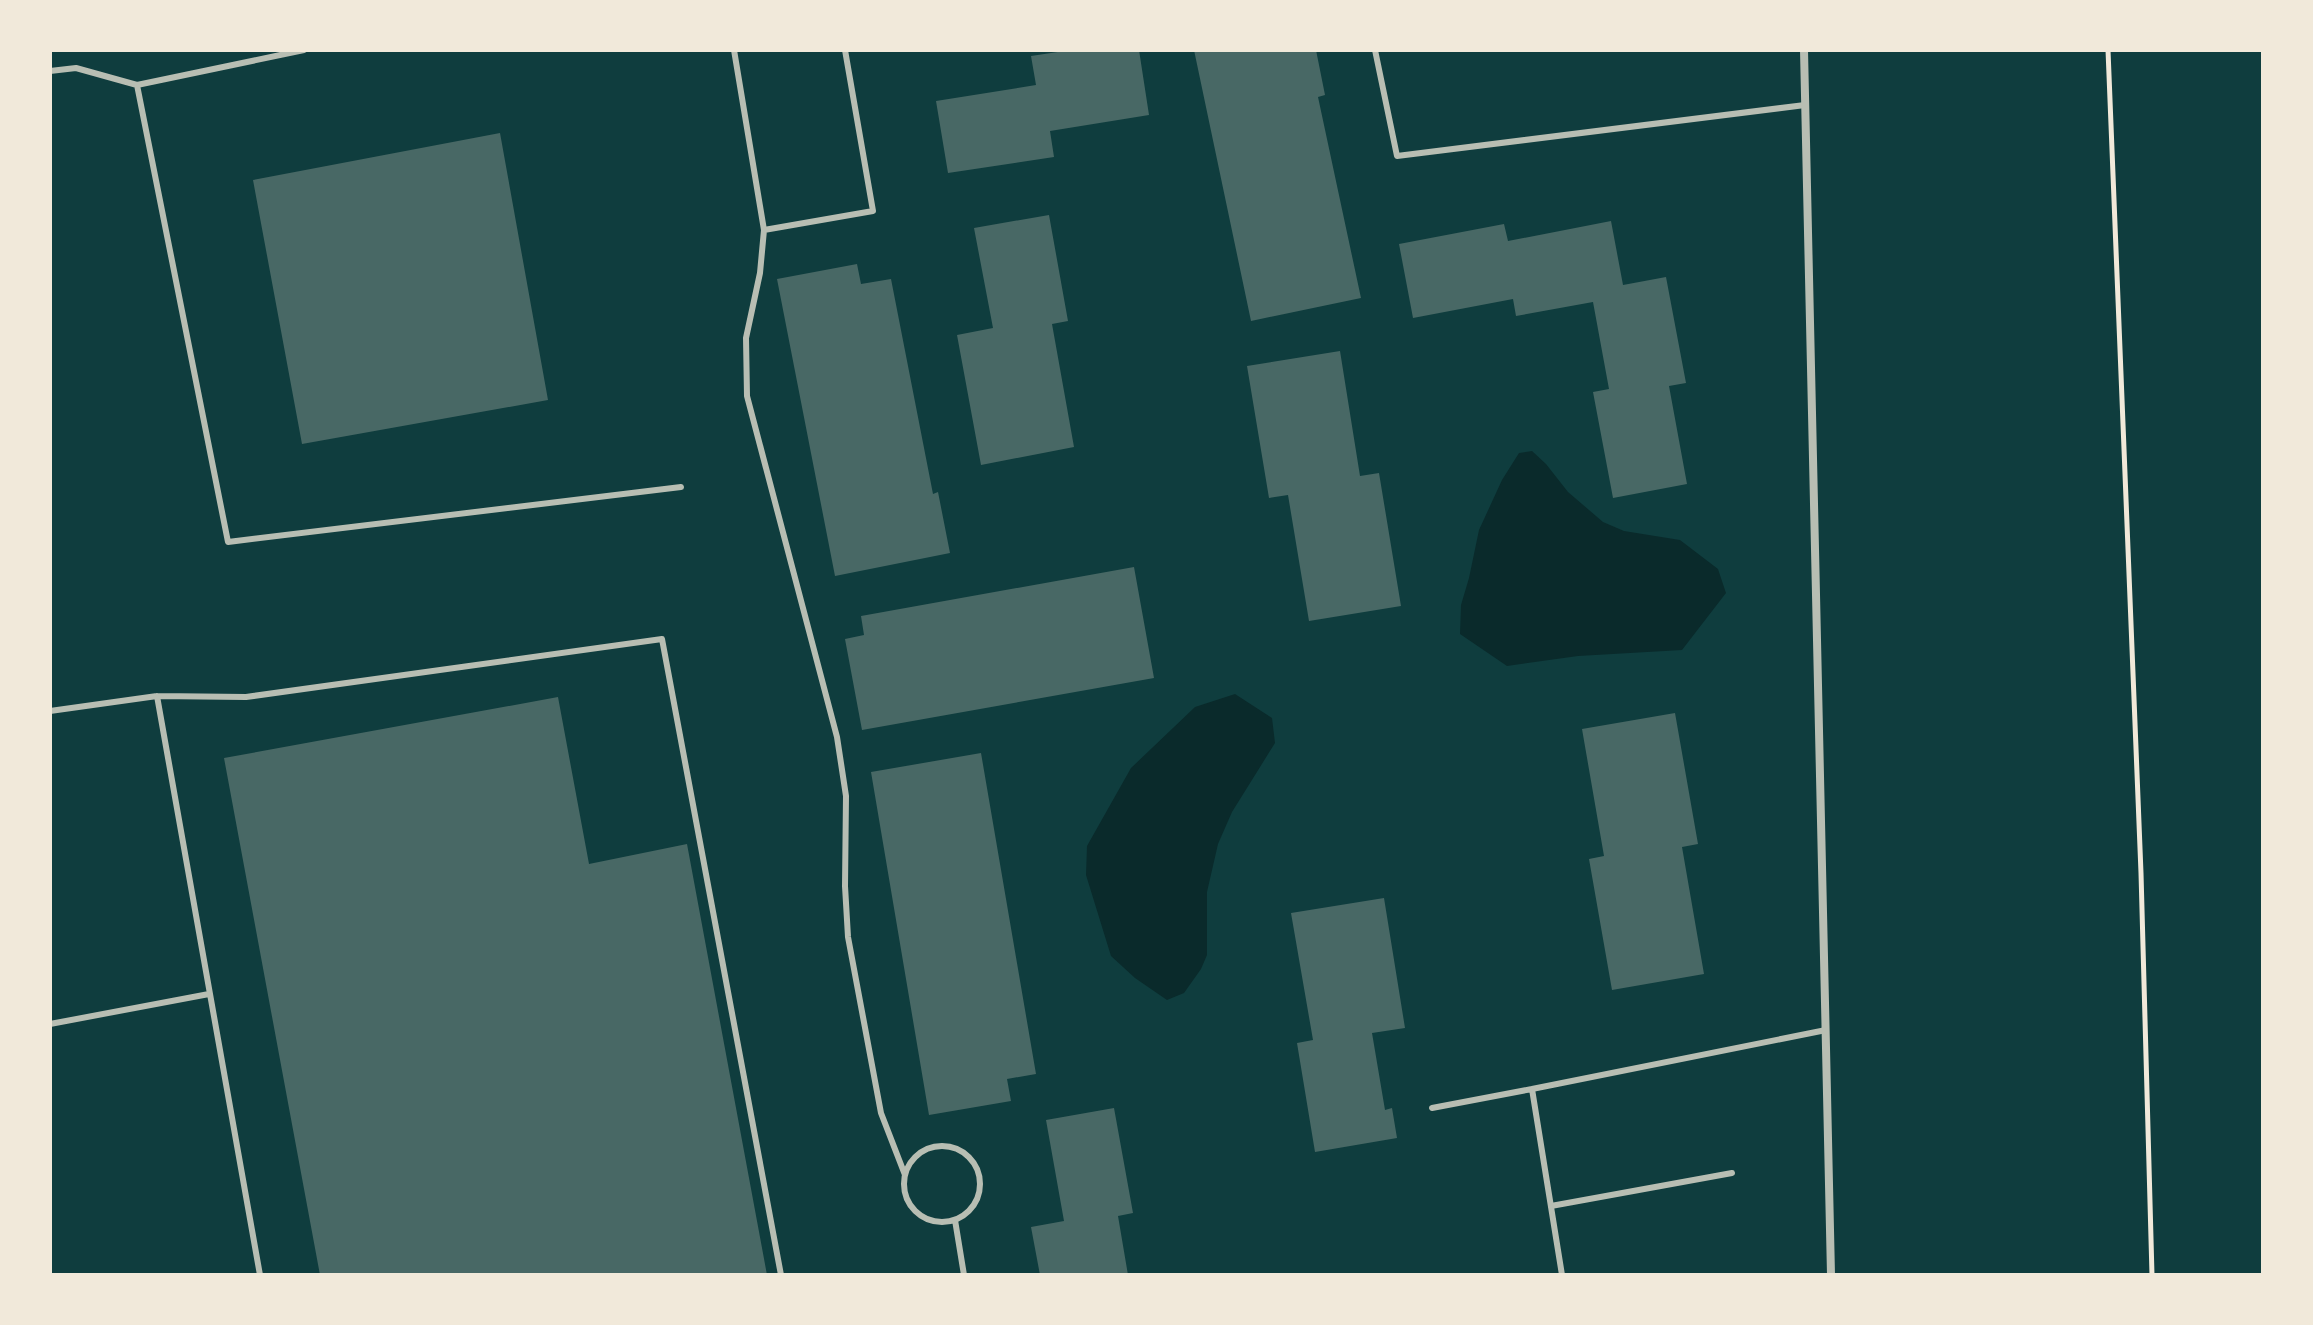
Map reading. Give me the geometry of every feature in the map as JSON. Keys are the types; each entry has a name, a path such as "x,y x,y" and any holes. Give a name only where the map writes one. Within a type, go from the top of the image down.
{"street":[{"path":"1804,50 1831,1275"}],"lane":[{"path":"50,71 76,68 137,85 304,50"},
{"path":"734,50 764,230 760,273 746,338 747,396 837,737 846,796 848,937 881,1113 905,1175"},
{"path":"764,230 873,211 845,50"},
{"path":"1375,50 1397,156 1805,105"},
{"path":"137,85 228,542 681,487"},
{"path":"50,711 157,696 246,697 662,639 781,1275"},
{"path":"157,696 260,1275"},
{"path":"50,1024 209,994"},
{"path":"1432,1108 1826,1030"},
{"path":"1532,1089 1562,1275"},
{"path":"944,1145 968,1155 980,1178 980,1192 966,1214 955,1220 931,1221 912,1208 904,1187 905,1175 919,1153 944,1145"},
{"path":"1551,1206 1732,1173"},
{"path":"955,1220 964,1275"}],"path":[{"path":"2108,50 2141,888 2152,1275"}],"water":[{"path":"1532,451 1568,492 1603,522 1624,531 1680,540 1718,569 1726,593 1682,650 1578,656 1507,666 1460,634 1461,605 1479,530 1502,480 1519,453"},
{"path":"1235,694 1272,718 1275,743 1232,812 1218,844 1207,892 1207,955 1184,993 1167,1000 1135,978 1111,956 1086,875 1087,846 1131,768 1195,707"}],"building":[{"path":"1071,50 1139,50 1149,115 1050,131 1054,157 948,173 936,101 1036,85 1031,56"},
{"path":"1194,50 1316,50 1325,95 1318,97 1361,298 1251,321"},
{"path":"500,133 548,400 302,444 253,180"},
{"path":"1049,215 1068,321 1052,324 1074,447 981,465 957,335 993,328 974,228"},
{"path":"1611,221 1623,285 1666,277 1686,383 1669,386 1687,484 1613,498 1593,392 1609,389 1593,302 1516,316 1513,299 1413,318 1399,244 1504,224 1508,241"},
{"path":"857,264 861,284 891,279 933,494 938,492 950,553 835,576 777,279"},
{"path":"1340,351 1360,476 1379,473 1401,606 1309,621 1288,495 1269,498 1247,366"},
{"path":"1134,567 1154,678 862,730 845,639 864,635 861,616"},
{"path":"558,697 589,864 687,844 767,1275 320,1275 224,758"},
{"path":"1675,713 1698,844 1682,847 1704,974 1612,990 1589,859 1604,856 1582,729"},
{"path":"981,753 1036,1074 1007,1079 1011,1101 929,1115 871,772"},
{"path":"1384,898 1405,1028 1372,1033 1385,1110 1392,1108 1397,1138 1315,1152 1297,1043 1313,1040 1291,913"},
{"path":"1114,1108 1133,1213 1118,1216 1128,1275 1040,1275 1031,1227 1064,1221 1046,1120"}]}
